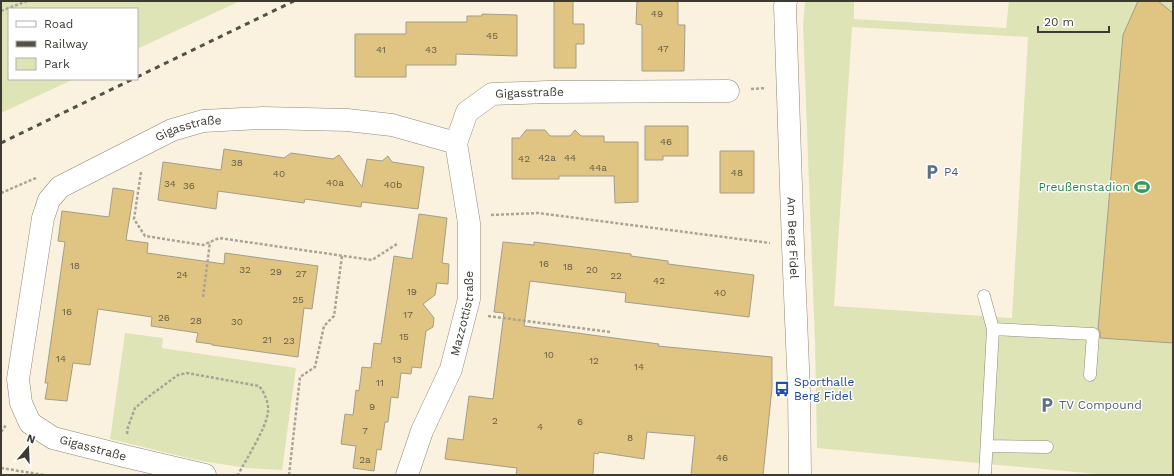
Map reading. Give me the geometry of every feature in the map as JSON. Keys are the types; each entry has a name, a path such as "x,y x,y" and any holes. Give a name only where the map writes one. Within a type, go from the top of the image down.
{"street":[{"name":"Am Berg Fidel","path":"786,1 787,87 799,391 800,475"},
{"name":"Gigasstraße","path":"205,475 53,438 30,423 21,403 18,378 43,218 49,200 60,187 172,130 203,121 263,118 347,120 392,125 456,143 467,112 492,94 548,92 728,91"},
{"name":"Mazzottistraße","path":"407,475 422,431 451,369 469,299 468,216 456,143"}],"lane":[{"path":"984,296 993,329 986,475"},
{"path":"993,329 1092,334 1090,375"},
{"path":"987,446 1047,447"}],"path":[{"path":"9,8 27,1"},
{"path":"145,144 134,219 145,236 203,245 219,238 372,260 397,244"},
{"path":"468,216 538,213 793,246"},
{"path":"203,297 210,242"},
{"path":"288,475 300,377 315,367 324,326 334,316 342,256"},
{"path":"465,313 610,332"},
{"path":"124,456 128,427 135,408 178,375 187,374 259,386 264,392 269,411 266,423 238,475"},
{"path":"1,468 44,475"}],"green space":[{"path":"1,1 240,1 138,49 138,8 8,8 8,80 72,80 1,113"},
{"path":"805,1 854,1 854,19 1006,28 1009,1 1173,1 1173,475 1108,475 817,448 815,343 803,25","holes":["852,27 1028,37 1012,318 834,306"]},
{"path":"125,333 163,338 162,348 296,368 282,470 247,468 201,461 110,439"}],"building":[{"path":"554,1 573,1 573,24 584,24 584,44 576,44 576,68 554,68"},
{"path":"637,1 678,1 678,25 685,25 684,71 642,71 642,25 636,24"},
{"name":"Preußenstadion","path":"1138,1 1158,1 1173,13 1173,343 1100,338 1100,331 1098,329 1123,35"},
{"path":"482,14 517,15 517,56 456,54 456,65 406,65 406,77 355,77 355,34 406,34 406,22 467,22 467,16 482,16"},
{"path":"645,126 688,126 688,156 663,156 663,160 645,160"},
{"path":"526,130 545,130 550,136 570,136 575,130 581,136 604,136 604,142 638,142 638,202 615,203 614,176 559,176 559,179 512,179 512,138 520,138"},
{"path":"224,149 284,158 291,153 333,159 339,155 362,187 367,159 382,161 388,156 392,162 424,167 418,209 362,202 361,207 305,199 304,203 218,191 216,209 158,200 163,162 221,170"},
{"path":"720,151 754,151 754,193 720,193"},
{"path":"113,188 134,191 126,240 148,243 147,253 224,264 225,253 318,266 312,309 304,308 298,357 196,342 198,333 151,326 152,317 98,309 90,365 73,363 67,401 45,399 48,383 45,383 65,242 58,241 62,211 109,217"},
{"path":"419,214 447,218 442,263 449,264 448,284 437,283 435,295 423,304 434,318 433,327 426,331 421,368 412,367 411,374 401,373 398,398 391,397 388,422 385,422 381,450 377,449 374,471 353,468 356,446 341,444 345,414 353,415 356,390 359,391 362,367 371,368 374,343 381,344 394,256 412,259"},
{"path":"503,242 534,245 534,242 631,254 631,256 668,261 668,264 754,275 749,317 625,302 626,293 530,281 524,326 659,344 658,346 772,357 772,388 763,475 691,475 695,436 647,432 644,459 599,452 598,454 594,453 593,475 516,475 517,468 445,459 448,438 463,440 469,396 493,399 504,313 494,312"}],"railway":[{"path":"138,77 294,1"},
{"path":"1,143 131,80"}],"place":[{"name":"P4","path":"932,172"},
{"name":"Preußenstadion","path":"1142,187"},
{"name":"Sporthalle Berg Fidel","path":"782,389"},
{"name":"TV Compound","path":"1047,405"}]}
